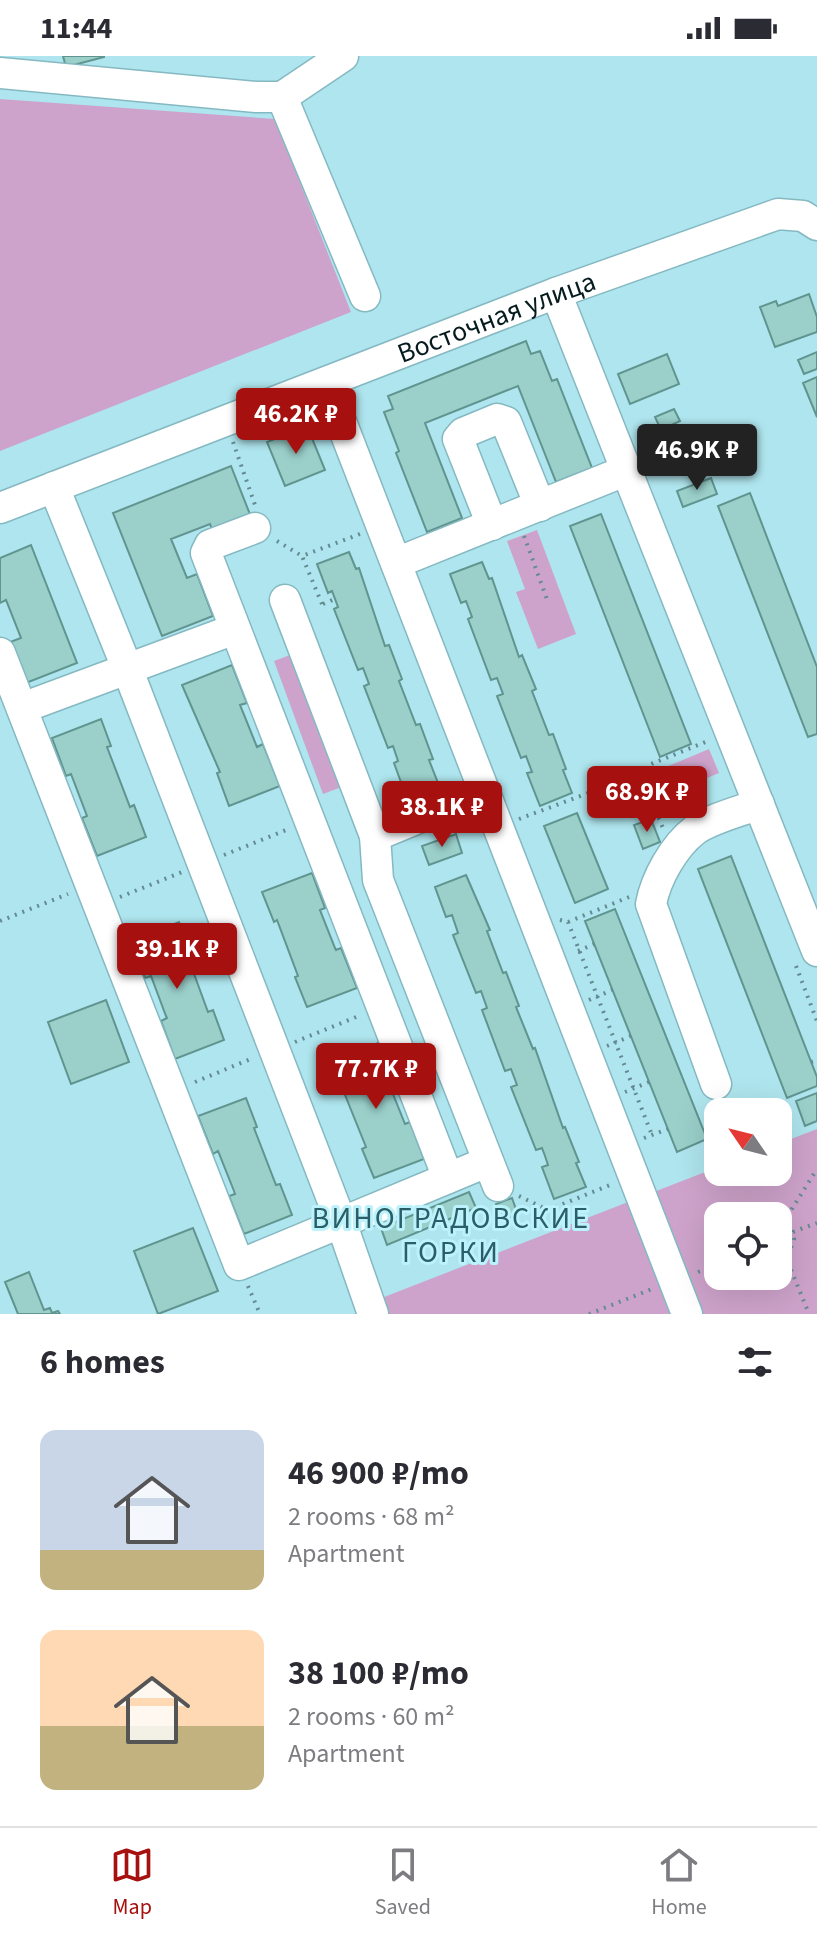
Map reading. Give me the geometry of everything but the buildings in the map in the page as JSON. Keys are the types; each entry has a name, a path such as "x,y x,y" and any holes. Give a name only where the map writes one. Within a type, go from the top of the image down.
{"street":[{"path":"0,73 282,97 343,56"},
{"path":"282,97 365,296"},
{"name":"Восточная улица","path":"0,508 556,293 778,214 803,216 817,225"},
{"path":"556,293 817,951"},
{"path":"326,383 687,1314"},
{"path":"396,563 625,471"},
{"path":"54,487 341,1222 364,1311"},
{"path":"255,528 210,545 206,550 448,1178"},
{"path":"0,653 239,1265 448,1178 492,1174 378,880 375,836 285,600"},
{"path":"22,708 235,629"},
{"path":"375,836 484,791"},
{"path":"716,1084 651,904 653,890 674,853 696,829 759,804"},
{"path":"388,1023 428,1008"}],"path":[{"path":"226,421 258,514 255,528 302,556 322,604"},
{"path":"516,515 548,602"},
{"path":"302,556 381,526"},
{"path":"498,827 639,774 651,764 710,740"},
{"path":"639,774 674,853"},
{"path":"0,921 203,864 309,821"},
{"path":"532,915 568,922 653,890"},
{"path":"568,922 652,1135"},
{"path":"792,1205 817,1169"},
{"path":"492,1174 548,1210 634,1175"},
{"path":"792,1246 793,1232 817,1223"},
{"path":"792,1272 809,1314"}],"shaded area":[{"path":"0,99 275,119 351,312 0,451"},
{"path":"537,530 576,634 538,649 516,592 525,589 507,541"},
{"path":"298,652 347,785 323,794 274,661"},
{"path":"709,749 719,773 657,799 647,775"},
{"path":"817,1129 817,1314 385,1314 379,1299 704,1172 704,1186 792,1186 792,1139"}],"district":[{"name":"ВИНОГРАДОВСКИЕ ГОРКИ","path":"451,1235"}]}
